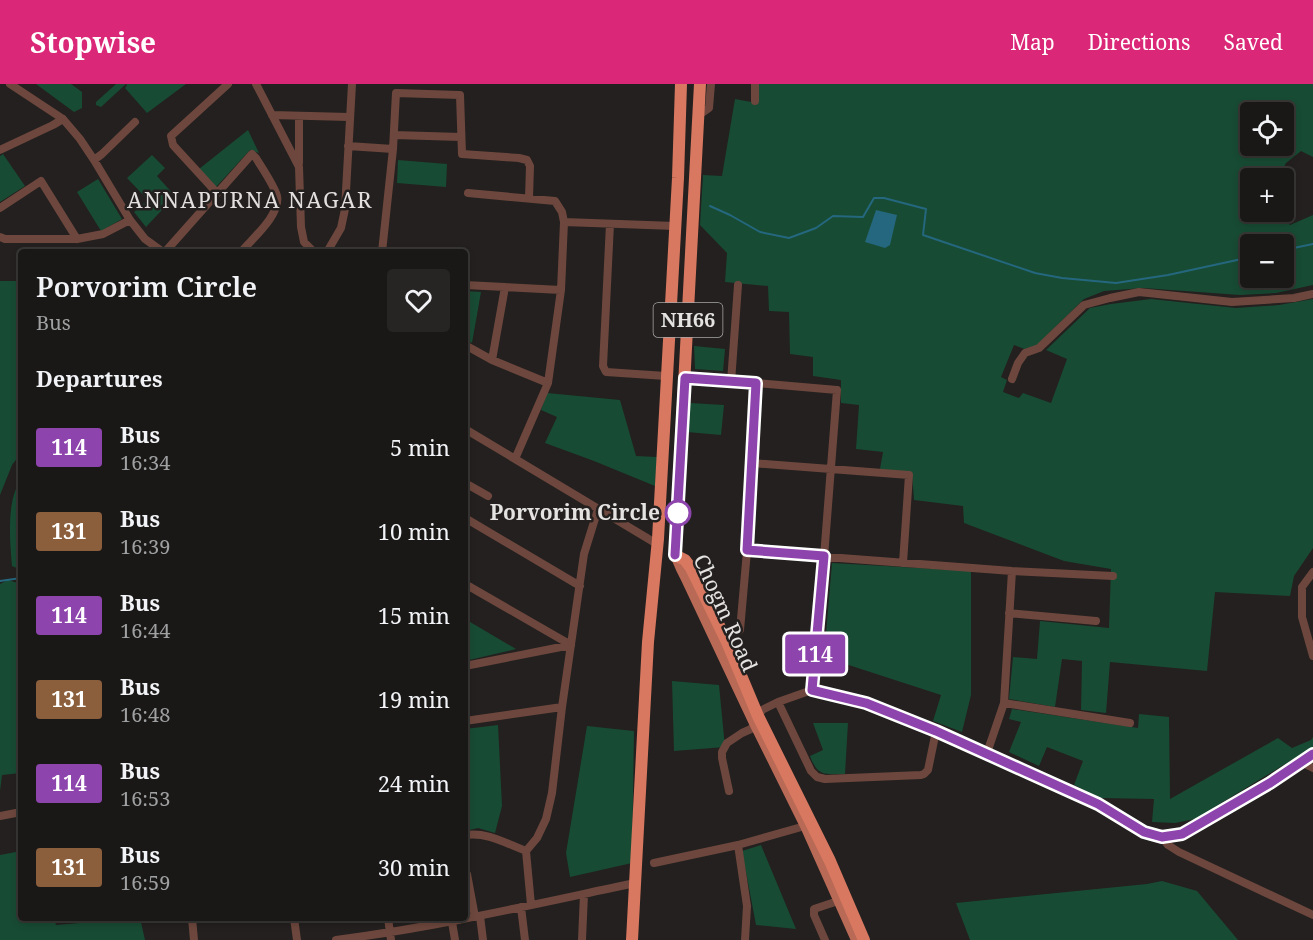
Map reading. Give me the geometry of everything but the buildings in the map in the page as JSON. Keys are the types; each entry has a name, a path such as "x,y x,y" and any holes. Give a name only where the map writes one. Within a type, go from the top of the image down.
{"highway":[{"name":"NH66","path":"632,940 648,642 657,544 681,84"},
{"name":"NH66","path":"685,378 700,84"},
{"name":"Chogm Road","path":"685,378 675,555 685,560 691,568 756,719 830,861 864,940"}],"main road":[{"name":"Chogm Road","path":"756,719 856,940"}],"street":[{"path":"10,84 63,118 94,159 130,220 145,239 160,249"},
{"path":"217,194 173,145 171,136 228,84"},
{"path":"256,84 299,166"},
{"path":"329,249 341,228 345,209 351,84"},
{"path":"699,114 709,108 711,84"},
{"path":"755,84 755,101"},
{"path":"382,249 393,149 396,93 460,95 462,154 527,160 530,166 529,198"},
{"path":"272,115 349,117"},
{"path":"299,116 301,227 304,242 309,249"},
{"path":"0,150 63,118"},
{"path":"94,159 135,122"},
{"path":"394,135 461,137"},
{"path":"348,146 393,149"},
{"path":"167,249 252,154 277,195 277,205 274,213 243,249"},
{"path":"0,208 41,181 78,238"},
{"path":"468,193 555,201 562,212 564,222 561,290 548,383 515,459"},
{"path":"0,237 5,239 78,238 103,234 130,220"},
{"path":"564,222 675,226"},
{"path":"610,224 603,366 606,372 666,376"},
{"path":"468,285 561,290"},
{"path":"731,382 738,285"},
{"path":"492,360 505,287"},
{"path":"1012,379 1025,353 1039,348 1084,305 1139,292 1232,302 1294,298 1313,294"},
{"path":"468,347 492,360 548,383"},
{"path":"685,378 837,390 812,690"},
{"path":"723,645 740,630 747,550 756,383"},
{"path":"468,431 657,544"},
{"path":"752,463 909,475 903,563"},
{"path":"468,485 488,496"},
{"path":"531,905 526,851 537,838 546,819 552,793 584,554 598,509"},
{"path":"468,520 580,586"},
{"path":"747,550 903,563 1113,576"},
{"path":"987,753 1004,703 1012,570"},
{"path":"1313,572 1302,587 1302,617 1313,656"},
{"path":"468,586 571,645"},
{"path":"1009,613 1096,621"},
{"path":"468,665 571,645"},
{"path":"729,791 722,752 727,743 751,729 762,710 812,690 866,703 936,731 1098,804 1144,832 1162,837 1182,834 1270,783 1313,754"},
{"path":"778,702 811,771 817,777 825,779 924,774 928,770 936,731"},
{"path":"1004,703 1130,723"},
{"path":"468,721 562,707"},
{"path":"1301,762 1313,768"},
{"path":"0,816 18,813"},
{"path":"654,863 738,845 805,826"},
{"path":"468,835 485,835 526,851"},
{"path":"1162,837 1168,845 1179,852 1313,915"},
{"path":"738,845 747,906 746,940"},
{"path":"468,878 483,940"},
{"path":"468,919 634,883"},
{"path":"582,940 584,894"},
{"path":"825,940 814,915 814,909 838,901"},
{"path":"521,907 525,940"},
{"path":"192,921 194,940"},
{"path":"294,921 297,940"},
{"path":"388,921 390,936"},
{"path":"336,940 390,936 457,921"},
{"path":"452,922 455,940"}],"green space":[{"path":"36,84 71,84 82,92 82,108 74,112"},
{"path":"116,84 126,84 101,107 96,105 96,102"},
{"path":"126,84 186,84 147,113 125,88"},
{"path":"759,84 1313,84 1313,157 1301,151 1283,168 1240,168 1240,222 1287,222 1290,225 1313,215 1313,285 1276,293 1240,295 1143,288 1104,291 1084,299 1043,339 1035,353 1014,345 1001,377 1007,380 1003,392 1019,398 1023,393 1051,403 1067,359 1046,350 1090,308 1151,299 1236,308 1279,305 1313,299 1313,548 1294,576 1290,596 1215,592 1207,671 1110,662 1106,713 1081,710 1082,661 1062,659 1055,707 1009,699 1013,657 1037,659 1040,621 1109,628 1111,569 1064,561 964,523 963,506 914,500 912,473 880,469 883,452 856,449 859,405 841,403 841,380 813,376 813,357 790,354 789,312 769,311 768,286 725,282 727,253 700,225 703,175 722,176 735,99 757,103"},
{"path":"248,130 259,153 250,150 216,187 199,169"},
{"path":"3,154 25,186 0,202 0,156"},
{"path":"152,155 165,168 157,176 175,196 146,227 134,212 148,200 127,178"},
{"path":"398,160 447,164 446,187 397,183"},
{"path":"98,179 122,219 101,231 77,192"},
{"path":"0,281 18,281 18,457 12,465 0,495"},
{"path":"468,291 481,292 472,343 468,341"},
{"path":"694,346 725,349 723,371 695,369"},
{"path":"547,393 620,400 636,456 657,457 655,486 545,443 557,417 541,410"},
{"path":"690,403 724,405 721,435 687,432"},
{"path":"18,484 18,569 12,566 10,533 11,510"},
{"path":"832,563 971,571 971,695 962,732 933,721 941,695 824,657"},
{"path":"8,580 18,583 18,773 2,775 0,791 0,584"},
{"path":"468,621 516,649 468,660"},
{"path":"672,681 719,685 725,747 674,751"},
{"path":"1012,709 1138,728 1139,714 1169,717 1170,799 1278,738 1292,748 1313,737 1313,747 1195,819 1175,823 1152,822 1154,799 1101,798 1074,785 1083,761 1047,747 1039,766 1009,752 1021,722 1009,719"},
{"path":"813,723 848,723 845,774 827,774 816,768 810,756 823,750"},
{"path":"498,725 502,806 495,833 478,828 468,830 468,729"},
{"path":"587,726 634,731 632,863 570,877 566,853"},
{"path":"761,845 796,929 756,925 742,851"},
{"path":"18,852 18,921 55,921 56,925 141,921 145,940 0,940 0,855"},
{"path":"1162,881 1197,891 1238,940 970,940 956,903 1147,884"}],"water":[{"path":"876,210 897,215 890,245 885,248 865,242"}],"waterway":[{"path":"710,206 760,232 789,238 816,228 833,216 863,217 874,198 884,198 926,209 923,235 1035,273 1062,278 1116,283 1168,275 1240,259"},
{"path":"1294,248 1313,244"},
{"path":"0,581 18,578"}],"bus line":[{"name":"114","path":"675,555 685,378 756,383 747,550 824,556 812,690 866,703 936,731 1098,804 1144,832 1162,837 1182,834 1270,783 1313,754"}],"place":[{"name":"Porvorim Circle","path":"678,513"}],"district":[{"name":"ANNAPURNA NAGAR","path":"250,200"}]}
